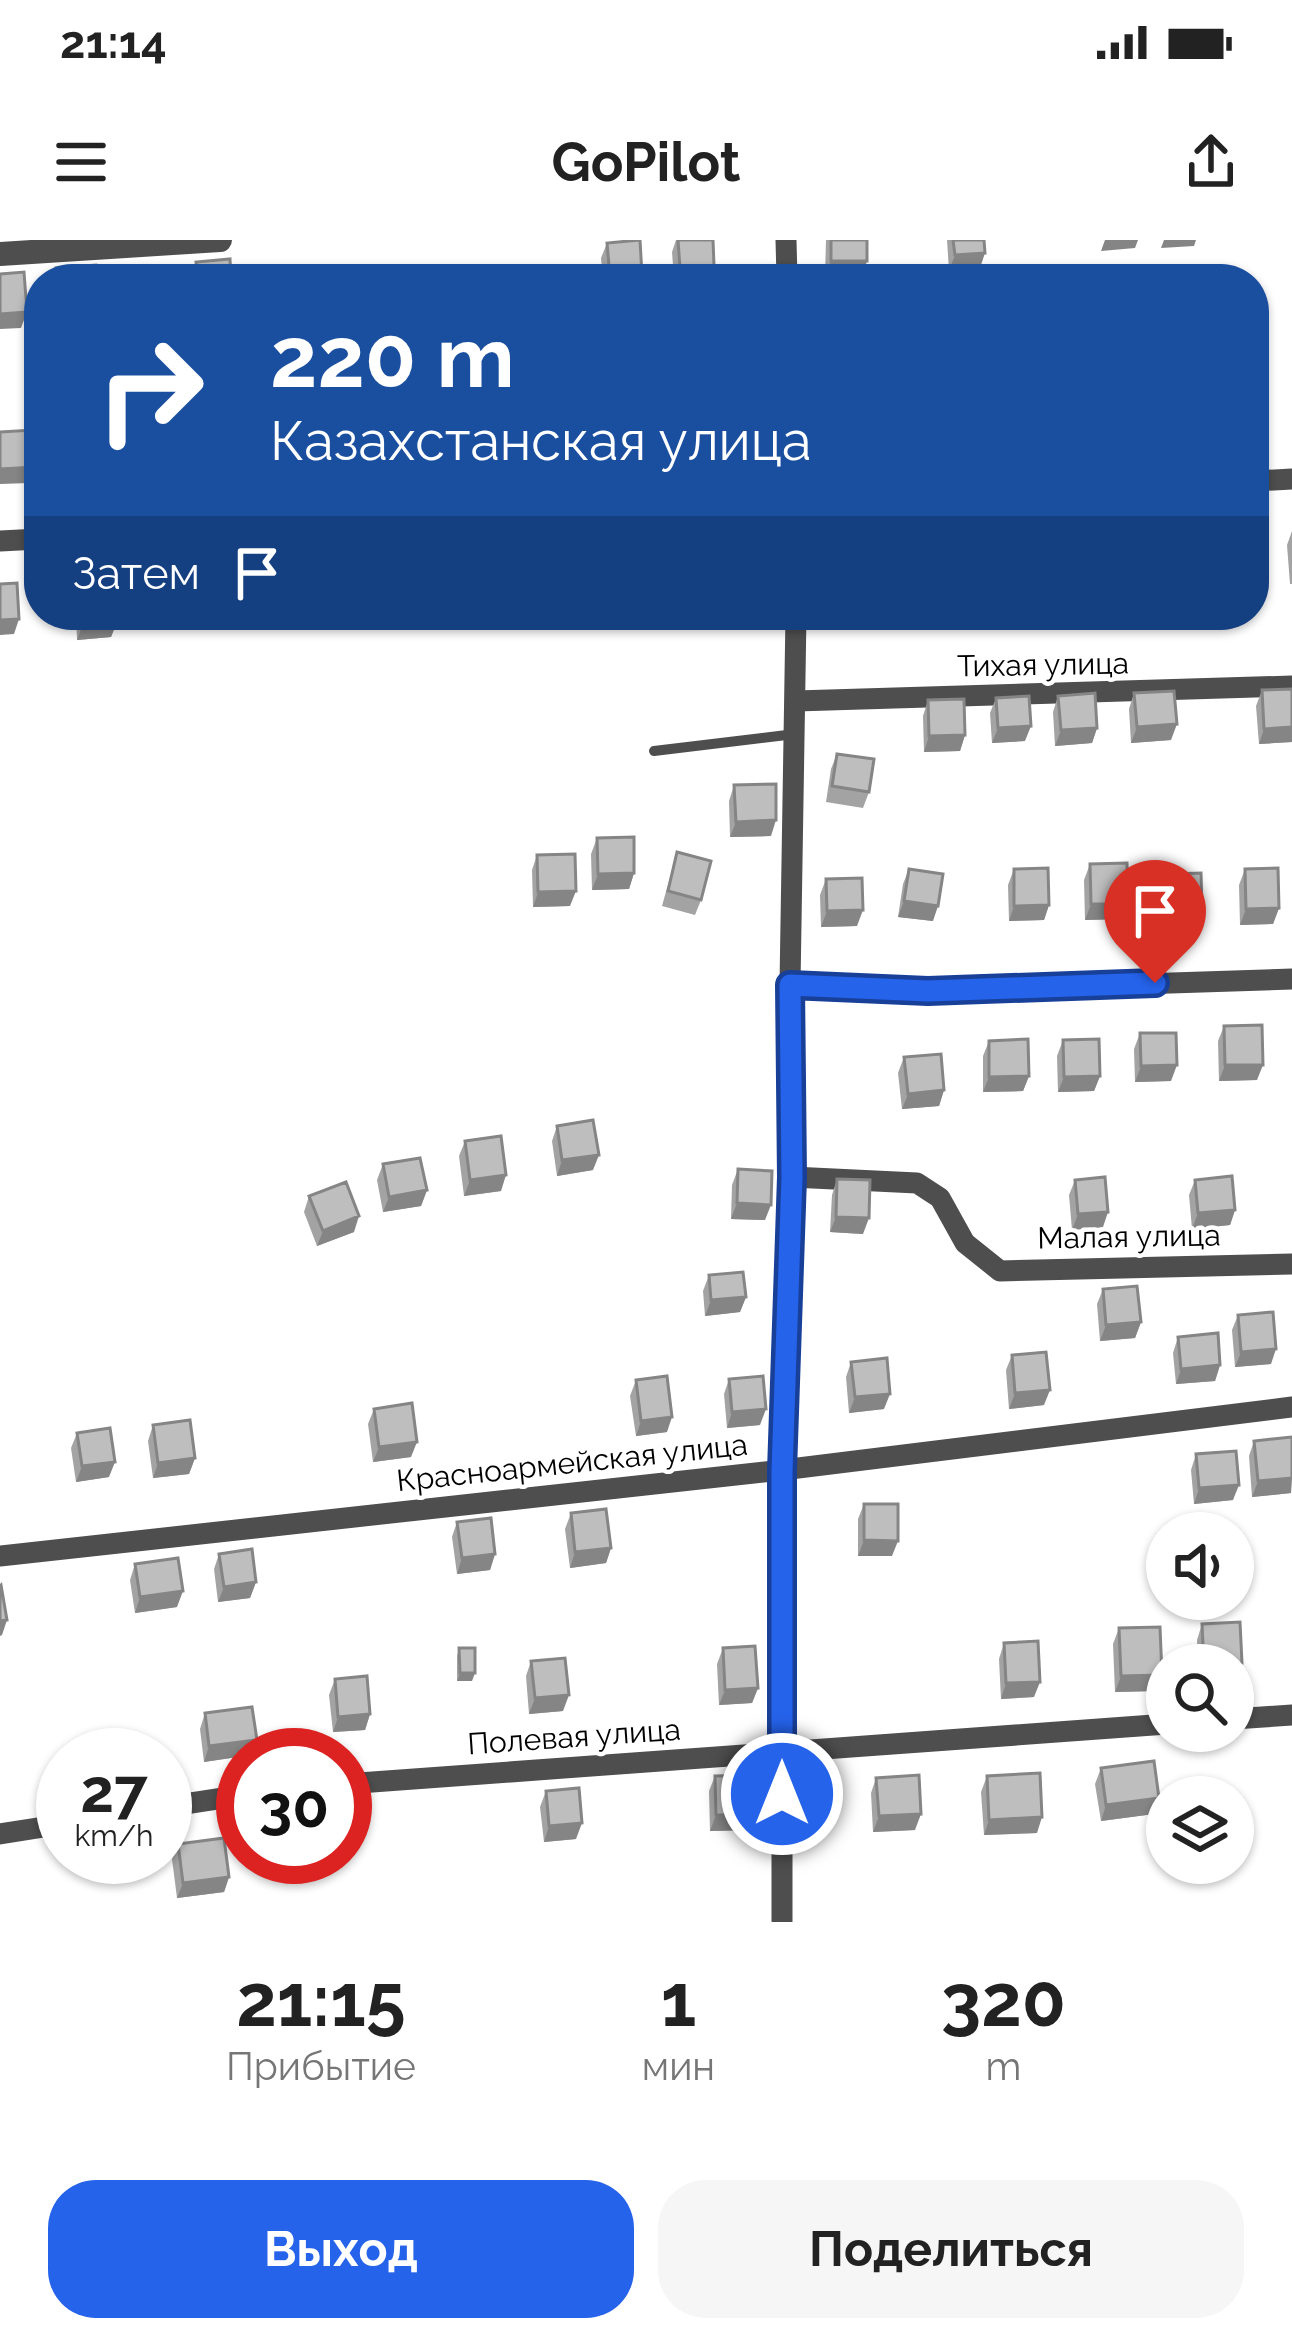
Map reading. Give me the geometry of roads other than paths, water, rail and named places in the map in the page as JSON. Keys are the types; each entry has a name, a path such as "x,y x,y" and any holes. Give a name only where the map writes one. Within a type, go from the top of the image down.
{"street":[{"path":"0,254 220,240"},
{"path":"782,1922 782,1471 792,1177 796,630"},
{"name":"Тихая улица","path":"796,700 1292,686"},
{"path":"790,985 928,991 1292,979"},
{"name":"Малая улица","path":"792,1177 917,1183 940,1198 965,1243 1000,1271 1292,1264"},
{"name":"Красноармейская улица","path":"0,1556 782,1471 1292,1406"},
{"path":"1254,1718 1292,1715"},
{"name":"Полевая улица","path":"372,1782 1146,1725"},
{"path":"0,1834 36,1828"}],"lane":[{"path":"654,751 795,734"}]}
